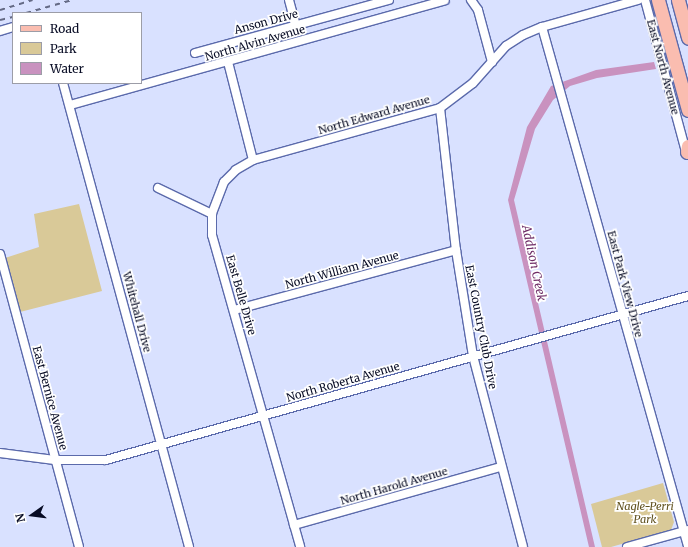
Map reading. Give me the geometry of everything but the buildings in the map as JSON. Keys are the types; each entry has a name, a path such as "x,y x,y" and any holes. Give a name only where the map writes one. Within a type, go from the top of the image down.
{"main road":[{"name":"East North Avenue","path":"658,0 688,109 688,115"},
{"path":"678,0 688,38"}],"street":[{"path":"289,0 296,26"},
{"name":"Anson Drive","path":"195,53 389,0"},
{"name":"North Alvin Avenue","path":"70,105 446,0"},
{"path":"471,0 478,10 492,62"},
{"name":"North Edward Avenue","path":"253,160 440,108 473,83 506,46 522,35 542,27 638,0"},
{"name":"East North Avenue","path":"645,0 688,152"},
{"path":"0,31 12,27"},
{"name":"East Park View Drive","path":"542,27 621,314 686,530 688,546"},
{"path":"228,62 253,160"},
{"name":"Whitehall Drive","path":"63,84 189,547"},
{"name":"East Country Club Drive","path":"440,108 456,250 474,356 500,467 523,547"},
{"name":"East Belle Drive","path":"253,160 236,170 224,182 212,214 212,235 300,547"},
{"path":"158,188 212,214"},
{"name":"North William Avenue","path":"234,310 456,250"},
{"name":"East Bernice Avenue","path":"0,254 79,547"},
{"name":"North Roberta Avenue","path":"0,453 55,460 106,460 688,296"},
{"name":"North Harold Avenue","path":"294,525 500,467"},
{"path":"627,547 686,530"}],"green space":[{"path":"79,204 102,291 20,312 5,258 39,247 34,214"},
{"name":"Nagle-Perri Park","path":"663,483 674,522 671,530 611,547 602,547 591,504"}],"water":[{"path":"654,62 656,69 597,78 570,86 553,100 535,129 514,200 595,547 589,547 508,200 527,127 551,86 596,70"}],"railway":[{"path":"0,10 33,0"},
{"path":"30,12 72,0"},
{"path":"0,20 12,17"}],"water label":[{"name":"Addison Creek","path":"534,263"}]}
